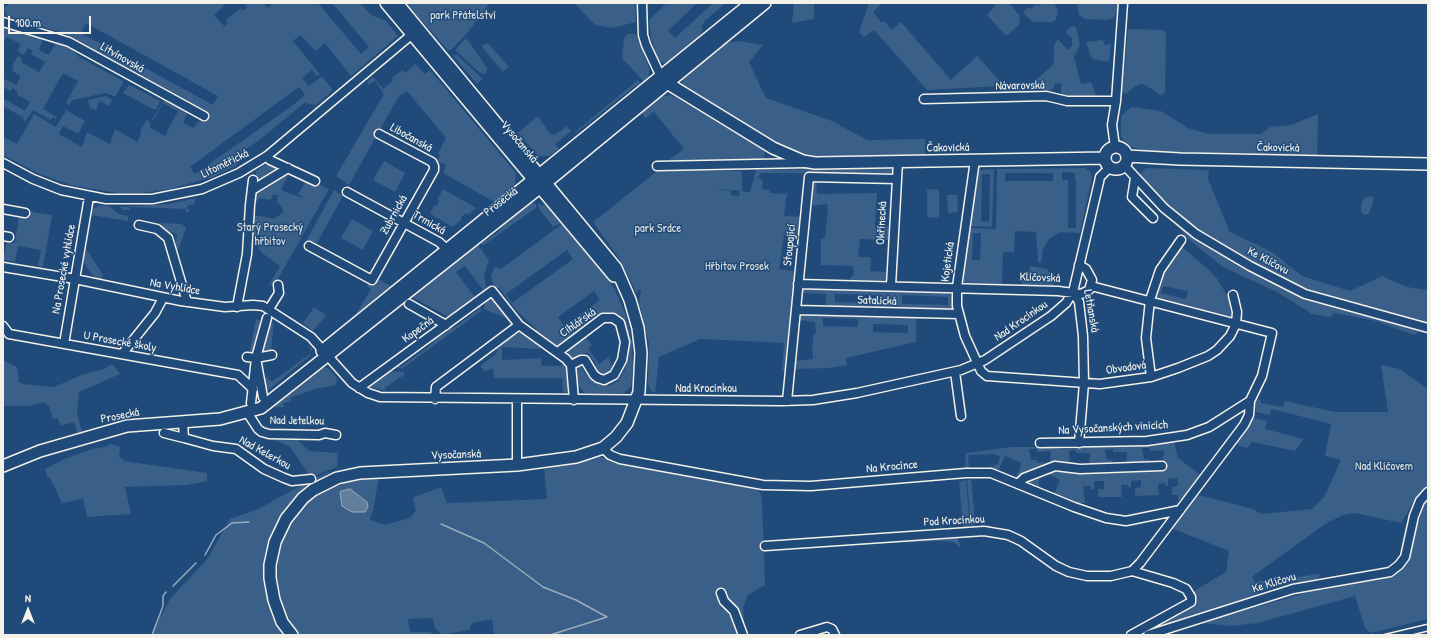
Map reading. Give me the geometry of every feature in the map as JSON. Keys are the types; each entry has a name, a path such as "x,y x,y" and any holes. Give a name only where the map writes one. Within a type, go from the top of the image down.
{"main road":[{"name":"Vysočanská","path":"292,635 282,622 274,600 270,578 270,565 275,542 286,519 303,498 313,490 337,478 360,472 517,465 559,461 603,448 616,437 628,423 637,400 640,383 641,353 638,328 630,300 613,262 540,181 415,32 386,3"},
{"name":"Vysočanská","path":"397,3 415,32"},
{"name":"Prosecká","path":"664,80 751,3"},
{"name":"Prosecká","path":"3,466 47,449 127,426 220,419 249,408 261,408 277,396 325,353 664,80 765,3"},
{"name":"Čakovická","path":"664,80 782,153 803,161 815,163 975,160 1108,162"},
{"path":"1115,147 1124,150 1125,161 1117,168 1108,162 1109,149 1115,147"},
{"name":"Čakovická","path":"1125,161 1188,159 1428,164"}],"street":[{"path":"642,3 642,24 646,45 664,80"},
{"path":"1115,147 1112,125 1116,101 1123,3"},
{"name":"Litvínovská","path":"3,22 69,42 204,116"},
{"name":"Litoměřická","path":"3,163 33,179 61,190 89,197 140,200 177,195 220,182 239,173 267,156 415,32"},
{"name":"Návarovská","path":"924,100 1046,96 1067,101 1116,101"},
{"name":"Libočanská","path":"379,134 432,162"},
{"path":"267,156 270,160 315,181"},
{"name":"Kojetická","path":"975,160 956,288 959,314 965,336 978,364"},
{"name":"Ke Klíčovu","path":"1125,161 1135,178 1164,208 1196,234 1250,266 1305,294 1428,328"},
{"name":"Zubrnická","path":"310,246 372,280 434,170 432,162"},
{"name":"Okřínecká","path":"891,286 898,162"},
{"name":"Letňanská","path":"1079,443 1084,384 1082,322 1079,302 1073,292 1100,177 1108,162"},
{"name":"Čakovická","path":"657,166 815,163"},
{"path":"252,190 288,168"},
{"name":"Stoupající","path":"787,401 809,177 896,179"},
{"path":"1135,178 1132,197 1153,218"},
{"path":"236,307 247,254 253,180"},
{"name":"Trmická","path":"347,192 439,242 450,253"},
{"name":"Na Prosecké vyhlídce","path":"64,344 89,197"},
{"path":"3,209 25,213"},
{"path":"139,225 157,229 168,238 187,302"},
{"path":"1151,377 1146,338 1150,300 1160,270 1180,240"},
{"path":"1079,265 1090,274 1091,286 1150,300 1272,333 1262,376 1250,401 1249,415 1244,425 1140,564 1132,571"},
{"name":"Na Vyhlídce","path":"3,267 75,279 187,302 225,307 258,305 269,309 311,337 325,353"},
{"name":"Klíčovská","path":"798,284 1086,293 1091,286"},
{"path":"269,309 279,293 278,285"},
{"name":"Kopečná","path":"359,388 492,291 519,325"},
{"name":"Nad Krocínkou","path":"325,353 347,378 359,388 368,393 389,398 787,401 840,396 955,372 978,364 1051,316 1066,303 1073,292"},
{"path":"1233,295 1237,312 1236,324"},
{"path":"122,354 155,313 163,298"},
{"path":"409,304 446,325"},
{"name":"Satalická","path":"796,310 959,314"},
{"path":"249,408 253,389 256,358 267,318"},
{"name":"Cihlářská","path":"558,352 603,318 613,318 620,323 625,342 622,360 614,375 604,380 598,378 594,375 585,360 581,360 571,365"},
{"name":"Obvodová","path":"978,364 981,371 987,376 1084,384 1117,382 1151,377 1197,362 1208,356 1224,344 1236,324"},
{"path":"435,399 436,387 519,325 558,352 571,365 574,400"},
{"name":"U Prosecké školy","path":"3,326 9,334 238,375 253,389"},
{"path":"247,357 256,358 272,355"},
{"path":"256,358 263,396"},
{"path":"955,372 960,416"},
{"path":"517,399 517,465"},
{"name":"Na Vysočanských vinicích","path":"1040,444 1146,440 1187,435 1209,427 1250,401"},
{"name":"Nad Jetelkou","path":"249,408 258,429 270,434 319,435 325,433 336,435"},
{"path":"183,422 184,438"},
{"name":"Nad Kelerkou","path":"164,433 213,446 236,449 264,469 284,478 300,481 311,479"},
{"name":"Na Krocínce","path":"603,448 610,455 620,459 763,485 811,486 966,473 991,473 1074,507 1106,518 1126,521 1180,510"},
{"path":"1018,484 1024,478 1055,466 1080,470 1162,466"},
{"name":"Ke Klíčovu","path":"1148,635 1293,589 1390,572 1399,565 1404,557 1414,516 1420,501 1428,492"},
{"name":"Pod Krocínkou","path":"765,546 984,531 1008,535 1021,541 1056,566 1069,572 1087,576 1111,576 1132,571 1173,583 1186,589 1192,598 1191,602 1130,635"},
{"path":"721,593 724,601 734,611 743,635"},
{"path":"800,635 827,627 832,629 835,635"}],"green space":[{"path":"10,3 227,3 214,15 224,26 228,23 226,20 241,8 243,11 247,7 244,3 264,3 268,8 273,3 318,3 361,54 369,47 332,3 360,3 370,14 386,21 398,36 351,76 325,43 316,51 300,35 293,41 320,74 317,76 312,70 302,78 309,86 322,76 332,89 332,91 316,105 305,103 302,105 245,150 237,165 213,177 170,189 142,193 118,193 74,186 42,175 3,155 3,137 17,144 34,114 56,127 66,110 85,121 78,134 63,126 59,134 82,147 87,132 110,144 115,129 137,142 141,134 140,132 147,119 151,124 150,128 165,136 178,111 163,103 153,121 152,120 164,100 188,112 183,123 194,128 197,122 205,119 209,112 66,34 7,16 4,8","holes":["86,23 218,96 213,105 81,33","299,87 305,95 195,174 190,167"]},
{"name":"park Přátelství","path":"401,3 490,3 468,32 451,50 448,50 407,5"},
{"path":"574,3 635,3 636,22 612,28 595,25"},
{"path":"667,3 697,3 668,31 675,38 713,3 726,3 706,19 697,40 666,63 661,62 658,59 651,38 649,20"},
{"path":"794,3 814,3 814,19 792,23"},
{"path":"869,3 883,3 873,12 882,23 884,21 892,30 901,22 951,80 977,56 1000,81 1001,86 927,90 874,30 864,37 859,32"},
{"path":"993,3 1009,3 1020,16 1019,25 1006,36 987,15 995,6"},
{"path":"1041,3 1054,3 1058,10 1056,20 1052,22 1033,22 1024,14 1024,11 1029,7 1031,9 1036,4 1038,6"},
{"path":"1077,3 1118,3 1117,11 1113,18 1108,20 1085,19 1079,15"},
{"path":"1072,26 1076,27 1080,45 1074,57 1081,84 1091,82 1097,98 1069,98 1063,96 1061,94 1061,83 1054,84 1054,88 1049,92 1045,92 1045,90 1011,91 1010,95 972,95 1026,88 1051,67 1054,62 1054,45 1058,39 1068,50 1072,46 1072,38 1065,32"},
{"path":"3,27 43,39 39,50 49,55 56,42 72,49 79,57 123,81 123,83 115,97 106,93 72,100 69,105 66,103 78,81 63,73 43,109 57,117 56,119 53,117 51,120 33,110 25,122 23,120 24,118 3,106 3,98 25,111 30,102 16,94 18,92 16,90 12,88 11,91 3,87 3,78 16,85 21,76 12,71 14,67 12,66 18,56 22,58 21,62 39,72 45,62 31,54 33,51 28,48 24,55 17,51 21,44 7,37 3,44"},
{"path":"1128,30 1162,30 1166,32 1165,93 1160,95 1147,86 1141,84 1134,87 1126,94 1122,92"},
{"path":"627,34 635,34 637,36 649,68 649,77 644,82 622,58 624,38"},
{"path":"465,39 467,39 487,68 485,74 480,73 455,50"},
{"path":"1103,40 1104,45 1111,44 1109,62 1092,59 1086,42"},
{"path":"739,41 763,45 749,62 766,98 832,121 867,140 925,139 925,156 841,159 797,153 782,146 686,89 682,83 684,76 722,44"},
{"path":"488,43 509,67 503,72 481,46"},
{"path":"457,55 483,79 477,84 453,56"},
{"path":"415,64 425,74 430,70 516,173 515,187 496,203 443,173 446,165 437,161 440,155 438,153 446,138 407,91 402,95 400,94 349,185 336,176 384,94 375,81 369,85 367,82 373,77 383,89 393,81 392,78 402,70 405,73"},
{"path":"638,80 641,85 635,86 576,133 575,132"},
{"path":"129,85 160,101 156,109 153,109 123,93"},
{"path":"670,95 765,151 764,158 720,159 719,162 671,162 670,159 684,149 654,112 645,118 641,112 660,97"},
{"path":"106,96 112,100 109,106 100,101 96,109 97,111 90,108 88,100"},
{"path":"1131,107 1161,111 1188,128 1208,134 1261,134 1270,127 1291,125 1318,114 1317,158 1144,153 1144,150 1128,146 1121,137 1121,116"},
{"path":"538,116 550,134 555,135 567,126 571,131 555,144 559,149 549,156 538,156 518,133"},
{"path":"384,161 405,173 395,192 373,180"},
{"path":"269,162 281,168 261,181 256,175 256,171"},
{"path":"892,168 893,172 889,174 761,173 758,177 763,181 762,189 769,190 770,193 784,194 787,192 784,216 802,217 800,237 784,235 779,269 796,271 786,371 782,371 784,343 700,339 659,357 655,393 651,391 648,384 649,344 639,301 641,290 638,290 637,294 619,258 593,222 657,171 740,171 742,172 742,191 717,189 731,191 731,195 739,196 740,191 750,192 756,170"},
{"path":"1085,168 1090,171 1092,178 1080,233 1061,232 1050,238 1043,249 1041,263 1038,262 1036,232 1015,231 1014,252 1003,252 1002,284 962,282 970,228 996,229 997,169","holes":["1062,172 1075,173 1075,179 1073,180 1076,180 1076,228 1068,228 1068,180 1062,180","1005,173 1053,173 1053,181 1005,181","973,233 981,233 980,260 972,260"]},
{"path":"1146,168 1209,170 1208,179 1230,232 1272,252 1302,276 1350,291 1382,276 1407,287 1428,290 1428,325 1322,294 1300,286 1256,265 1185,221 1138,176"},
{"path":"994,169 992,227 970,226 979,170","holes":["982,174 990,174 989,222 981,221"]},
{"name":"Starý Prosecký hřbitov","path":"290,171 281,190 302,198 303,197 298,194 307,179 329,189 275,284 269,285 280,266 262,253 252,239 253,207 256,209 255,215 274,219 282,213 283,209 277,201 278,195 272,195 271,200 259,198 255,204 253,204 253,201 260,188"},
{"path":"816,180 817,194 877,193 875,227 886,228 886,226 888,226 888,240 860,239 858,257 869,257 871,259 870,271 886,272 886,280 851,280 851,276 853,276 854,271 853,266 821,265 821,239 825,238 828,209 827,204 811,206 814,181"},
{"path":"443,189 476,208 468,215 466,213 461,217 462,219 453,227 430,214 434,206 436,206 439,201 437,200"},
{"path":"927,189 939,190 939,218 927,217"},
{"path":"334,190 343,196 317,243 314,241 310,243 306,241"},
{"path":"947,195 957,195 958,212 948,213"},
{"path":"1372,196 1374,199 1369,214 1364,215 1361,212 1361,205 1364,198"},
{"path":"196,198 193,205 188,205 187,209 191,210 186,213 186,209 130,207 130,210 122,210 120,207 169,204"},
{"path":"529,202 536,204 536,208 482,246 481,243 497,233 509,219"},
{"path":"538,204 548,206 561,223 553,227 539,209"},
{"path":"99,205 109,206 119,214 128,216 128,221 91,215 93,209"},
{"path":"26,211 52,215 43,267 38,266 41,250 18,246 15,262 3,260 7,241 15,243 19,216"},
{"path":"1170,217 1204,243 1243,267 1307,299 1380,318 1420,331 1414,335 1376,321 1334,313 1331,317 1312,314 1277,292 1223,267 1187,238"},
{"path":"352,219 373,231 363,250 341,238"},
{"path":"138,222 182,224 186,228 178,250 175,249 177,234"},
{"path":"562,224 605,274 615,290 625,313 632,343 633,368 631,386 624,393 584,393 581,387 576,387 574,369 579,369 580,365 589,379 602,386 610,385 618,381 625,369 629,341 628,332 621,317 609,312 602,314 556,347 535,333 536,329 516,310 499,288 495,288 491,276 495,267 501,269","holes":["567,250 573,259 512,303 506,294","594,291 600,300 564,326 558,317"]},
{"path":"478,245 489,260 484,275 486,288 483,292 449,317 411,296","holes":["465,266 483,290 474,296 456,272"]},
{"path":"1181,246 1209,270 1218,280 1229,299 1231,316 1154,297 1165,270","holes":["1163,286 1188,291 1186,299 1161,293"]},
{"path":"87,250 103,275 102,280 94,277 86,266 83,259"},
{"path":"1030,266 1047,269 1054,277 1055,280 1053,286 1022,285 1019,276 1023,276 1024,271 1030,271"},
{"path":"376,278 391,286 356,314 371,289 367,286 369,282"},
{"path":"803,288 948,293 952,297 953,308 952,310 826,308 826,294 800,293","holes":["835,294 881,295 881,303 835,302","902,295 948,297 948,305 902,304"]},
{"path":"489,298 494,299 509,319 484,309 485,301"},
{"path":"480,303 481,311 403,368 394,367 397,364 401,367 433,343 431,340 451,325 454,328 479,309 477,306"},
{"path":"314,307 326,315 313,331 303,323"},
{"path":"799,314 916,317 916,342 846,358 847,365 830,368 796,369 796,361 813,359 812,347 814,333 816,333 815,322 799,320","holes":["823,318 858,319 858,327 823,326","873,324 908,325 908,333 873,332"]},
{"path":"256,319 260,321 260,327 253,352 252,354 249,354"},
{"path":"274,322 271,351 261,355 268,329 270,324"},
{"path":"520,332 542,347 540,349 502,347 502,360 541,358 542,366 562,366 562,361 568,369 569,387 566,393 563,392 562,378 494,378 493,369 484,371 480,366 497,353 496,346 503,344 505,341"},
{"path":"587,334 586,337 592,345 588,348 599,364 608,357 611,362 612,367 608,373 597,373 595,370 596,364 588,353 584,353 575,358 568,356 568,348"},
{"path":"311,353 310,356 266,392 263,379 268,377 268,380 273,381"},
{"path":"3,360 17,367 19,382 23,384 54,387 84,374 104,369 112,364 120,374 79,392 77,413 82,432 78,433 74,422 60,426 58,418 53,419 49,406 43,402 31,406 3,406"},
{"name":"Nad Klíčovem","path":"1381,365 1400,369 1428,389 1428,486 1418,495 1401,523 1355,513 1343,515 1325,524 1252,577 1255,582 1320,574 1318,579 1285,584 1262,591 1249,598 1138,634 1193,604 1194,591 1226,572 1229,551 1171,528 1198,495 1253,509 1261,514 1312,509 1324,497 1341,460 1325,456 1331,424 1272,409 1269,415 1256,412 1253,401 1256,399 1261,400 1261,403 1283,407 1285,401 1335,412 1388,412"},
{"path":"321,367 328,368 337,378 336,385 315,389 290,398 291,401 283,403 284,407 275,407 273,404"},
{"path":"388,371 404,372 404,375 385,388 386,391 370,387 370,384"},
{"path":"1254,418 1267,421 1265,429 1304,439 1295,451 1252,442 1248,448 1239,446 1237,442"},
{"path":"263,435 296,438 309,451 338,453 337,467 314,476 310,476 290,447"},
{"path":"1174,442 1178,458 1202,476 1183,500 1178,500 1178,495 1172,495 1172,487 1178,486 1177,478 1168,479 1168,486 1166,486 1165,483 1158,484 1159,495 1135,496 1135,488 1141,487 1141,480 1131,481 1131,487 1129,488 1128,485 1121,485 1122,497 1098,497 1098,489 1104,489 1104,481 1094,481 1094,489 1091,489 1091,486 1083,486 1085,503 1075,503 1054,494 1060,480 1052,476 1045,474 1042,476 1039,480 1039,488 1025,482 1032,477 1053,470 1082,473 1162,470 1164,450 1150,451 1150,448 1142,448 1144,459 1149,459 1150,464 1147,466 1128,466 1126,463 1127,452 1113,452 1113,449 1105,450 1107,460 1113,460 1111,467 1091,467 1089,464 1090,453 1076,453 1076,450 1069,451 1070,462 1076,462 1076,465 1054,465 1018,479 1016,478 1022,463 1005,456 998,471 989,468 991,464 991,467 993,468 995,464 998,465 1000,457 994,454 968,455 969,469 965,468 967,453 1011,447 1110,447","holes":["1029,449 1037,449 1037,452 1051,451 1050,462 1037,463 1037,460 1031,460"]},
{"path":"111,444 120,447 119,456 124,461 207,473 207,481 186,485 125,487 131,514 87,517 83,499 62,503 50,478 47,476 45,469 67,458"},
{"path":"599,457 742,485 757,486 762,498 765,585 748,595 743,607 745,635 494,635 492,619 472,623 469,630 442,635 434,627 433,618 408,619 410,632 430,632 434,635 299,635 284,612 277,577 279,546 293,517 309,500 321,492 357,479 379,476 370,520 386,525 411,517 416,510 413,500 414,497 441,487 447,503 547,499 544,469","holes":["350,489 363,499 340,501 340,493"]},
{"path":"332,471 309,485 289,504 271,534 266,551 264,581 273,618 282,635 151,635 170,599 208,558 230,519 258,509 315,478"},
{"path":"971,479 975,526 971,526 967,480"},
{"path":"966,480 970,526 963,527 959,482"},
{"path":"1428,499 1428,619 1371,633 1365,628 1355,596 1258,623 1231,626 1201,623 1309,592 1388,577 1407,563 1423,506"},
{"path":"957,536 961,548 953,542 942,541 889,543 889,541"}],"shaded area":[{"path":"350,489 367,502 368,507 365,512 352,512 342,506 340,493 341,491"}],"waterway":[{"path":"205,555 216,535 232,523 249,522"},
{"path":"441,524 484,543 543,587 576,600 607,617"},
{"path":"173,586 196,563"},
{"path":"152,635 163,606 163,596 166,592"},
{"path":"550,635 607,617"}],"railway":[{"path":"1382,635 1428,624"},
{"path":"1412,635 1428,631"}],"park label":[{"name":"park Srdce","path":"658,229"},
{"name":"Hřbitov Prosek","path":"737,267"}]}
